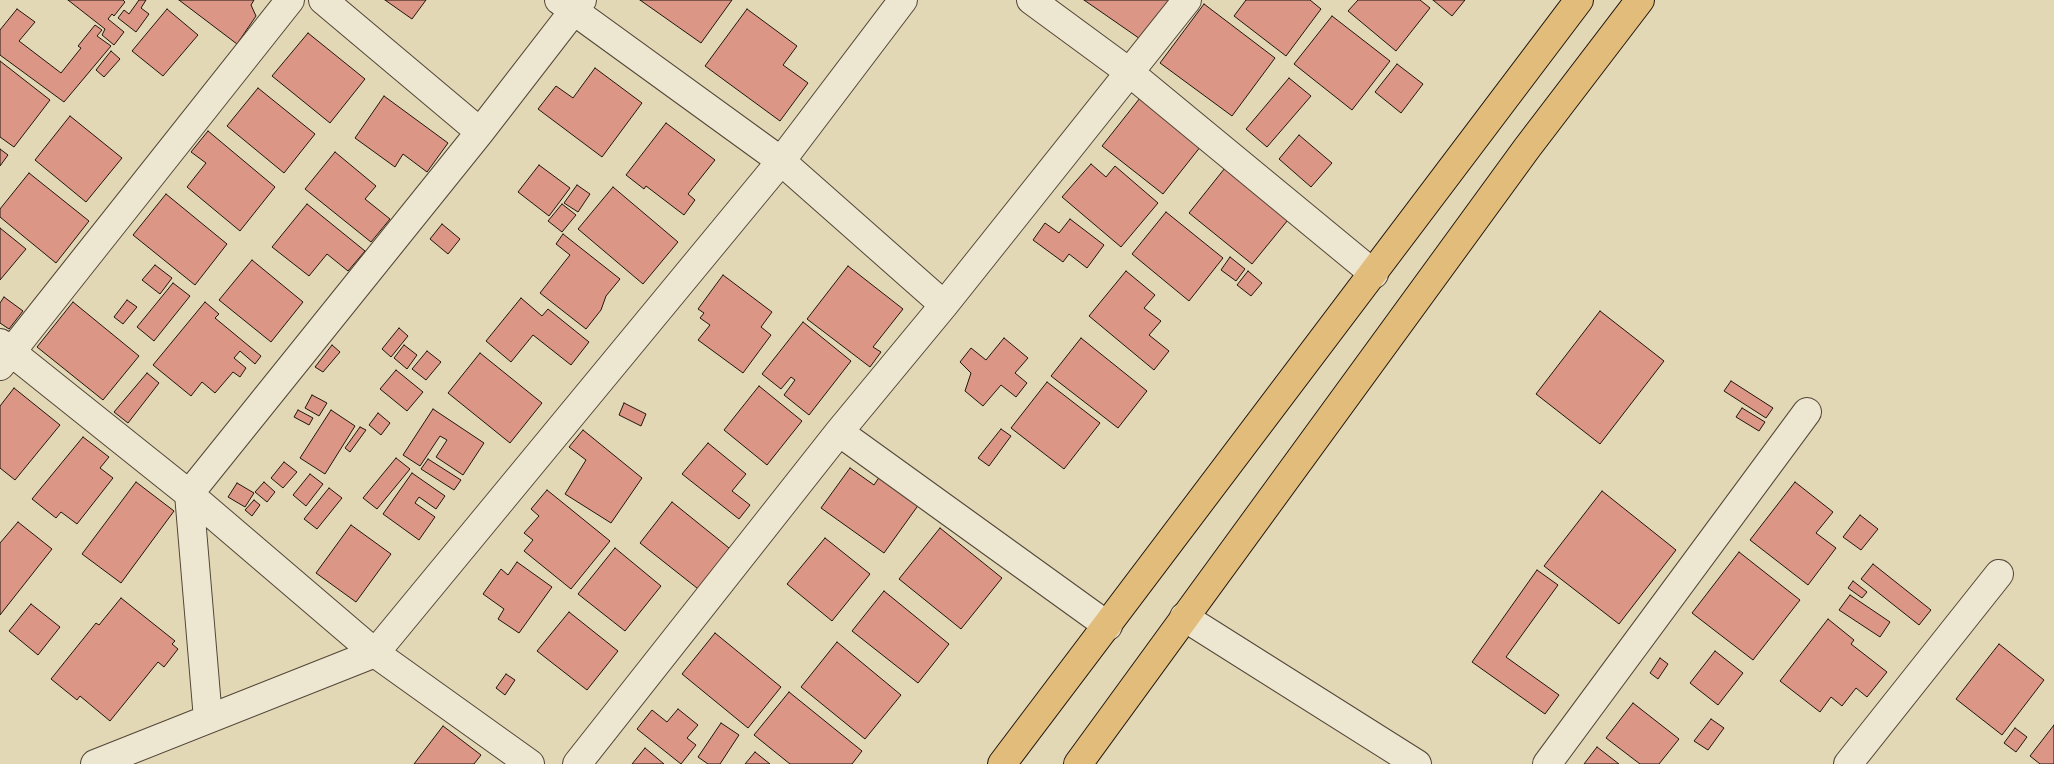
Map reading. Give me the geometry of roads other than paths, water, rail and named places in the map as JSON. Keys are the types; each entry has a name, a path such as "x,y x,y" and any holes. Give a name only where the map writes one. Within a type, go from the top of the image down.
{"main road":[{"path":"1002,764 1374,274 1579,0"},
{"path":"1078,764 1527,148 1640,0"}],"street":[{"path":"290,0 3,354 189,494 375,653 530,764"},
{"path":"323,0 480,132"},
{"path":"95,764 375,653 781,161 903,0"},
{"path":"1031,0 1129,72 1374,274"},
{"path":"578,764 839,432 944,305 1187,0"},
{"path":"208,719 189,494 480,132 572,3 781,161 944,305"},
{"path":"1547,764 1808,412"},
{"path":"839,432 1108,626"},
{"path":"1848,764 1999,574"},
{"path":"1184,617 1417,764"}]}
